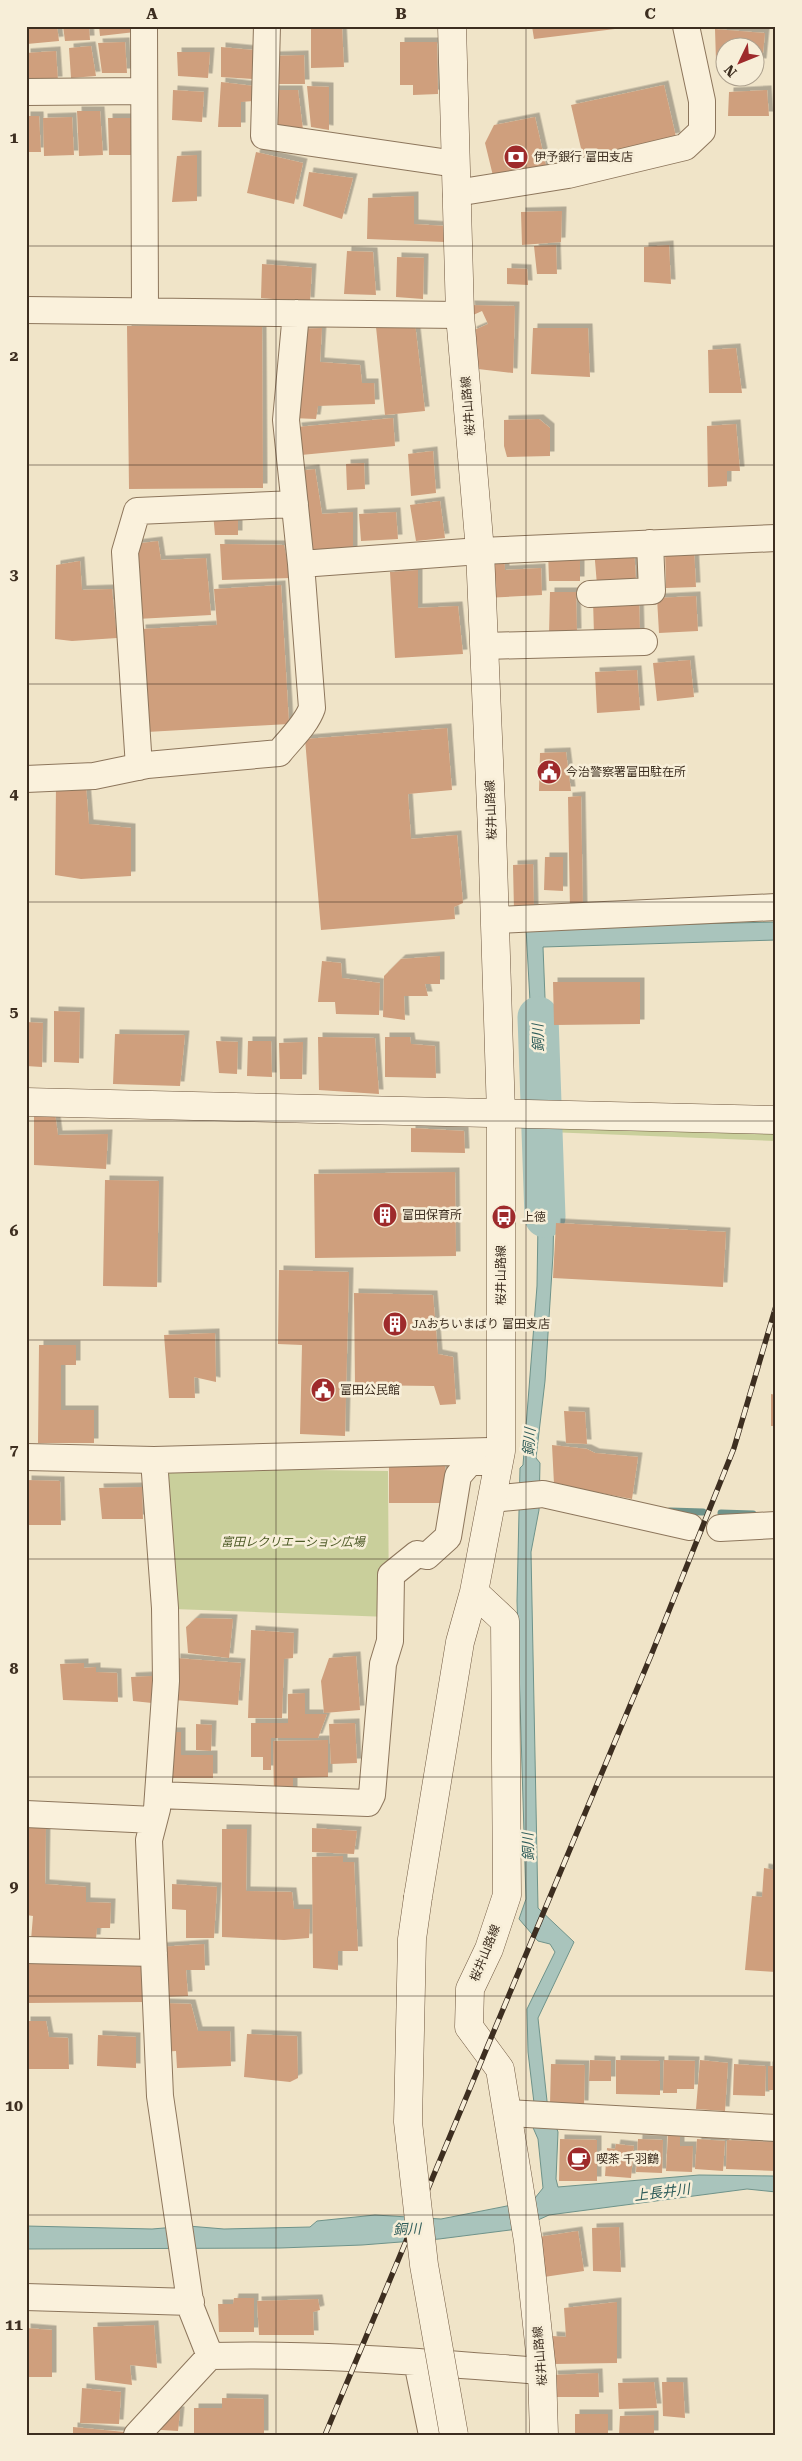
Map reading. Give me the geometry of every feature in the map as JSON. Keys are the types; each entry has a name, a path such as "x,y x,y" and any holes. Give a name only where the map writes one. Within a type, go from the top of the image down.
{"main road":[{"name":"桜井山路線","path":"452,26 460,315 480,551 501,1114 500,1456 474,1592 460,1642 412,1939 408,2122 424,2265 454,2435"},
{"path":"26,1102 776,1120"},
{"name":"桜井山路線","path":"474,1592 505,1621 507,1895 489,1948 470,1989 469,2027 500,2069 528,2241 542,2371 544,2435"}],"street":[{"path":"144,26 144,311"},
{"path":"267,26 264,136 456,164"},
{"path":"456,193 568,175 685,147 702,131 702,109 686,26"},
{"path":"26,92 144,91"},
{"path":"26,310 460,315"},
{"path":"26,779 94,776 140,767 278,753 294,732 307,722 312,708 301,564 286,420 296,313"},
{"path":"140,767 125,552 137,511 295,504"},
{"path":"301,564 480,551 776,538"},
{"path":"590,594 652,591 650,543"},
{"path":"484,646 644,642"},
{"path":"495,920 776,908"},
{"path":"26,1457 154,1460 500,1456"},
{"path":"26,1814 156,1808 368,1803 372,1795 384,1664 390,1641 392,1575 417,1554 427,1556 448,1536 458,1476 470,1462 500,1456"},
{"path":"154,1460 165,1608 166,1681 156,1808 149,1840 160,2096 191,2302 210,2356"},
{"path":"492,1499 543,1494 690,1527"},
{"path":"720,1528 776,1526"},
{"path":"26,1950 154,1953"},
{"path":"507,2113 776,2128"},
{"path":"26,2297 191,2302"},
{"path":"137,2435 210,2356 280,2355 542,2371"},
{"path":"417,2362 432,2435"}],"green space":[{"path":"546,1118 776,1124 776,1141 548,1132"},
{"name":"富田レクリエーション広場","path":"167,1468 388,1471 389,1617 174,1609"}],"water":[{"path":"776,922 776,940 543,947 548,1074 534,1074 526,928"},
{"name":"上長井川","path":"539,1161 555,1161 553,1255 545,1381 536,1458 540,1463 539,1510 531,1552 538,1908 574,1942 538,2018 547,2101 558,2132 556,2179 558,2187 699,2175 776,2176 776,2192 747,2189 549,2215 518,2229 439,2239 362,2245 280,2248 26,2249 26,2226 152,2229 188,2226 224,2229 310,2227 317,2221 375,2215 441,2219 517,2204 535,2198 543,2188 538,2139 531,2123 534,2103 528,2052 527,2009 555,1952 550,1944 538,1941 519,1919 526,1899 517,1601 520,1468 523,1465 537,1286"}],"building":[{"path":"26,26 57,26 59,41 27,44"},
{"path":"63,26 89,26 90,40 65,41"},
{"path":"99,26 135,26 135,32 100,36"},
{"path":"311,26 342,26 344,67 311,68"},
{"path":"532,26 631,26 631,27 534,39"},
{"path":"715,29 765,33 764,43 764,38 715,38"},
{"path":"125,42 127,73 102,73 98,43"},
{"path":"400,42 437,42 438,94 413,95 413,85 400,85"},
{"path":"91,46 96,76 71,78 69,48"},
{"path":"221,47 253,50 253,79 221,77"},
{"path":"56,51 58,81 26,82 26,53"},
{"path":"177,52 210,52 208,78 178,76"},
{"path":"304,55 305,84 276,84 273,56"},
{"path":"221,82 254,86 253,101 241,102 241,127 218,127"},
{"path":"664,85 676,137 583,157 571,105"},
{"path":"307,86 329,87 329,130 311,127"},
{"path":"173,90 204,92 202,122 172,120"},
{"path":"272,90 298,90 303,130 274,129"},
{"path":"767,90 769,116 728,116 729,92"},
{"path":"77,111 100,111 103,155 79,156"},
{"path":"26,116 39,116 41,152 26,152"},
{"path":"72,117 74,155 44,156 43,118"},
{"name":"伊予銀行 富田支店","path":"535,117 547,170 495,184 485,143 494,125"},
{"path":"108,118 134,118 135,155 109,155"},
{"path":"256,152 303,163 294,204 247,193"},
{"path":"197,155 197,201 172,202 177,156"},
{"path":"309,172 353,178 342,219 303,206"},
{"path":"414,196 414,224 445,226 445,242 367,239 368,198"},
{"path":"562,211 561,242 522,245 521,212"},
{"path":"556,245 557,274 537,274 534,246"},
{"path":"669,245 671,284 644,282 644,247"},
{"path":"347,251 373,252 376,295 344,294"},
{"path":"397,257 424,258 423,299 396,297"},
{"path":"262,264 312,268 310,302 261,298"},
{"path":"507,268 527,269 528,285 507,284"},
{"path":"470,305 515,306 513,373 478,369 472,331 488,324 482,311 471,316"},
{"path":"415,323 425,411 385,415 376,327"},
{"path":"262,325 263,488 129,489 127,326"},
{"path":"322,328 320,362 360,365 362,383 374,383 375,404 318,406 316,419 292,418 300,329"},
{"path":"533,328 588,328 590,377 531,374"},
{"path":"736,348 742,393 709,393 708,350"},
{"path":"393,418 395,446 301,455 297,427"},
{"path":"539,419 550,428 550,456 507,457 504,446 504,420"},
{"path":"736,424 740,471 727,471 727,486 708,487 707,426"},
{"path":"433,451 436,493 411,496 408,454"},
{"path":"364,463 365,489 347,490 346,464"},
{"path":"315,469 322,514 353,512 353,553 307,555 298,471"},
{"path":"440,501 445,538 416,541 410,505"},
{"path":"238,512 238,535 215,535 213,513"},
{"path":"396,512 398,539 361,541 359,514"},
{"path":"158,541 161,560 206,558 211,615 137,619 134,544"},
{"path":"220,544 284,545 291,578 222,580"},
{"path":"634,546 636,582 597,585 594,549"},
{"path":"694,548 696,587 666,588 665,549"},
{"path":"580,550 580,581 549,581 548,551"},
{"path":"504,554 505,570 541,568 542,595 485,598 483,555"},
{"path":"80,561 82,590 112,589 117,638 72,641 55,639 56,565"},
{"path":"418,570 418,608 458,606 463,654 395,658 390,572"},
{"path":"281,585 289,724 147,732 141,629 217,625 214,589"},
{"path":"550,592 576,592 577,633 549,635"},
{"path":"696,596 698,631 659,633 657,598"},
{"path":"639,598 640,633 594,635 593,600"},
{"path":"690,660 694,697 657,701 653,663"},
{"path":"637,670 640,710 597,713 595,672"},
{"path":"447,728 452,790 408,794 411,839 457,835 463,903 454,907 455,919 321,930 305,739"},
{"path":"566,752 571,791 539,791 540,753"},
{"path":"56,785 86,786 89,824 131,828 131,876 81,879 55,875"},
{"path":"581,796 583,910 570,910 568,797"},
{"path":"545,857 563,857 563,891 544,890"},
{"path":"533,864 534,911 514,911 513,865"},
{"path":"440,956 440,984 425,984 428,996 404,996 405,1020 383,1017 384,976 401,959"},
{"path":"322,961 341,963 342,978 380,983 379,1015 336,1014 335,1002 318,1002"},
{"path":"553,982 640,982 640,1024 554,1025"},
{"path":"54,1011 80,1012 79,1063 54,1062"},
{"path":"26,1022 43,1023 42,1067 26,1066"},
{"path":"115,1034 185,1035 180,1086 113,1084"},
{"path":"318,1037 375,1038 379,1094 319,1090"},
{"path":"385,1037 410,1037 411,1044 435,1046 436,1078 385,1077"},
{"path":"216,1041 238,1042 237,1074 219,1073"},
{"path":"248,1041 271,1041 272,1077 247,1076"},
{"path":"303,1042 302,1079 280,1079 279,1043"},
{"path":"55,1113 58,1135 108,1134 106,1169 34,1165 34,1114"},
{"path":"411,1128 464,1131 465,1153 411,1152"},
{"name":"富田保育所","path":"455,1172 456,1256 315,1258 314,1174"},
{"path":"105,1180 159,1181 157,1287 103,1286"},
{"path":"556,1223 726,1232 723,1287 553,1278"},
{"name":"富田公民館","path":"279,1270 349,1272 345,1436 300,1434 302,1345 278,1344"},
{"name":"JAおちいまばり 富田支店","path":"354,1293 433,1295 438,1354 453,1357 456,1404 440,1405 434,1386 355,1385"},
{"path":"215,1333 216,1382 194,1377 195,1398 169,1398 164,1335"},
{"path":"39,1345 76,1345 76,1365 61,1365 61,1410 94,1410 94,1443 38,1443"},
{"path":"771,1394 776,1395 776,1426 771,1426"},
{"path":"564,1411 585,1412 587,1444 566,1443"},
{"path":"552,1445 587,1449 595,1453 638,1457 632,1499 554,1484"},
{"path":"389,1464 445,1464 446,1503 389,1503"},
{"path":"27,1480 60,1481 61,1525 28,1525"},
{"path":"142,1487 143,1519 102,1519 99,1488"},
{"path":"196,1618 233,1619 229,1658 188,1653 186,1627"},
{"path":"251,1630 294,1633 293,1658 284,1659 282,1718 248,1718"},
{"path":"356,1656 360,1710 324,1713 321,1681 329,1658"},
{"path":"176,1658 241,1663 238,1705 174,1700"},
{"path":"84,1663 84,1668 96,1667 96,1672 117,1673 118,1702 63,1700 60,1664"},
{"path":"152,1676 152,1703 133,1701 131,1677"},
{"path":"305,1693 305,1714 327,1714 318,1738 271,1738 271,1770 263,1770 263,1757 251,1757 251,1723 288,1723 288,1694"},
{"path":"355,1723 357,1763 331,1764 329,1724"},
{"path":"196,1724 212,1725 211,1751 196,1750"},
{"path":"168,1732 181,1732 181,1755 213,1755 213,1778 168,1778"},
{"path":"328,1740 328,1777 293,1778 293,1793 274,1794 273,1741"},
{"path":"26,1823 46,1824 45,1884 86,1887 86,1902 111,1903 110,1928 97,1928 96,1939 31,1940 33,1916 26,1915"},
{"path":"312,1828 357,1831 354,1854 312,1852"},
{"path":"222,1829 247,1829 246,1891 292,1892 294,1909 310,1909 309,1938 284,1940 222,1937"},
{"path":"343,1856 343,1862 354,1862 358,1951 338,1951 338,1970 313,1968 312,1857"},
{"path":"764,1868 776,1870 776,1972 745,1970 752,1896 762,1897"},
{"path":"172,1884 217,1887 214,1938 186,1938 186,1910 172,1909"},
{"path":"204,1944 205,1970 186,1970 188,1996 163,1997 159,1947"},
{"path":"145,1958 147,2002 26,2003 26,1959"},
{"path":"162,2003 191,2004 198,2031 230,2031 231,2066 177,2068 176,2051 162,2052"},
{"path":"26,2021 46,2021 49,2037 68,2038 69,2069 26,2069"},
{"path":"247,2034 297,2036 298,2078 290,2082 244,2077"},
{"path":"98,2035 136,2037 136,2068 97,2066"},
{"path":"590,2060 611,2061 611,2081 589,2081"},
{"path":"616,2060 660,2061 660,2095 616,2094"},
{"path":"664,2060 695,2061 694,2089 677,2089 677,2093 663,2093"},
{"path":"700,2060 728,2063 725,2111 696,2109"},
{"path":"551,2064 585,2065 584,2105 550,2104"},
{"path":"734,2064 766,2066 765,2096 733,2095"},
{"path":"768,2066 776,2066 776,2090 768,2090"},
{"path":"668,2135 680,2135 680,2146 693,2146 692,2172 666,2171"},
{"path":"560,2139 597,2140 597,2181 559,2181"},
{"path":"638,2139 663,2140 662,2173 636,2172"},
{"path":"697,2139 725,2141 723,2171 695,2169"},
{"path":"727,2140 776,2142 776,2171 726,2169"},
{"path":"616,2144 634,2146 631,2178 605,2176 607,2148 615,2149"},
{"path":"619,2227 621,2272 593,2271 592,2228"},
{"path":"578,2231 584,2271 544,2277 538,2237"},
{"path":"234,2298 254,2298 254,2332 219,2332 218,2304 233,2304"},
{"path":"318,2299 320,2310 313,2312 314,2335 259,2335 257,2301"},
{"path":"617,2302 617,2363 554,2364 552,2336 566,2337 564,2308"},
{"path":"154,2325 157,2368 130,2365 132,2385 95,2380 93,2327"},
{"path":"26,2328 52,2330 52,2377 28,2377"},
{"path":"598,2373 599,2397 555,2397 553,2375"},
{"path":"654,2382 657,2408 619,2409 618,2383"},
{"path":"662,2382 683,2382 685,2418 663,2416"},
{"path":"82,2388 121,2392 119,2424 80,2423"},
{"path":"222,2398 264,2399 264,2435 194,2435 194,2408 222,2408"},
{"path":"164,2410 180,2411 178,2431 146,2429"},
{"path":"575,2414 608,2414 608,2435 575,2435"},
{"path":"654,2415 654,2435 619,2435 620,2416"},
{"path":"73,2427 125,2432 123,2435 73,2435"}],"waterway":[{"name":"銅川","path":"538,1017 545,1217"},
{"path":"670,1511 703,1512"},
{"path":"721,1513 753,1514"}],"railway":[{"path":"325,2435 652,1653 734,1448 776,1306"}],"place":[{"name":"伊予銀行 富田支店","path":"516,157"},
{"name":"今治警察署富田駐在所","path":"549,772"},
{"name":"富田保育所","path":"385,1215"},
{"name":"上徳","path":"504,1217"},
{"name":"JAおちいまばり 富田支店","path":"395,1324"},
{"name":"富田公民館","path":"323,1390"},
{"name":"喫茶 千羽鶴","path":"579,2159"}]}
